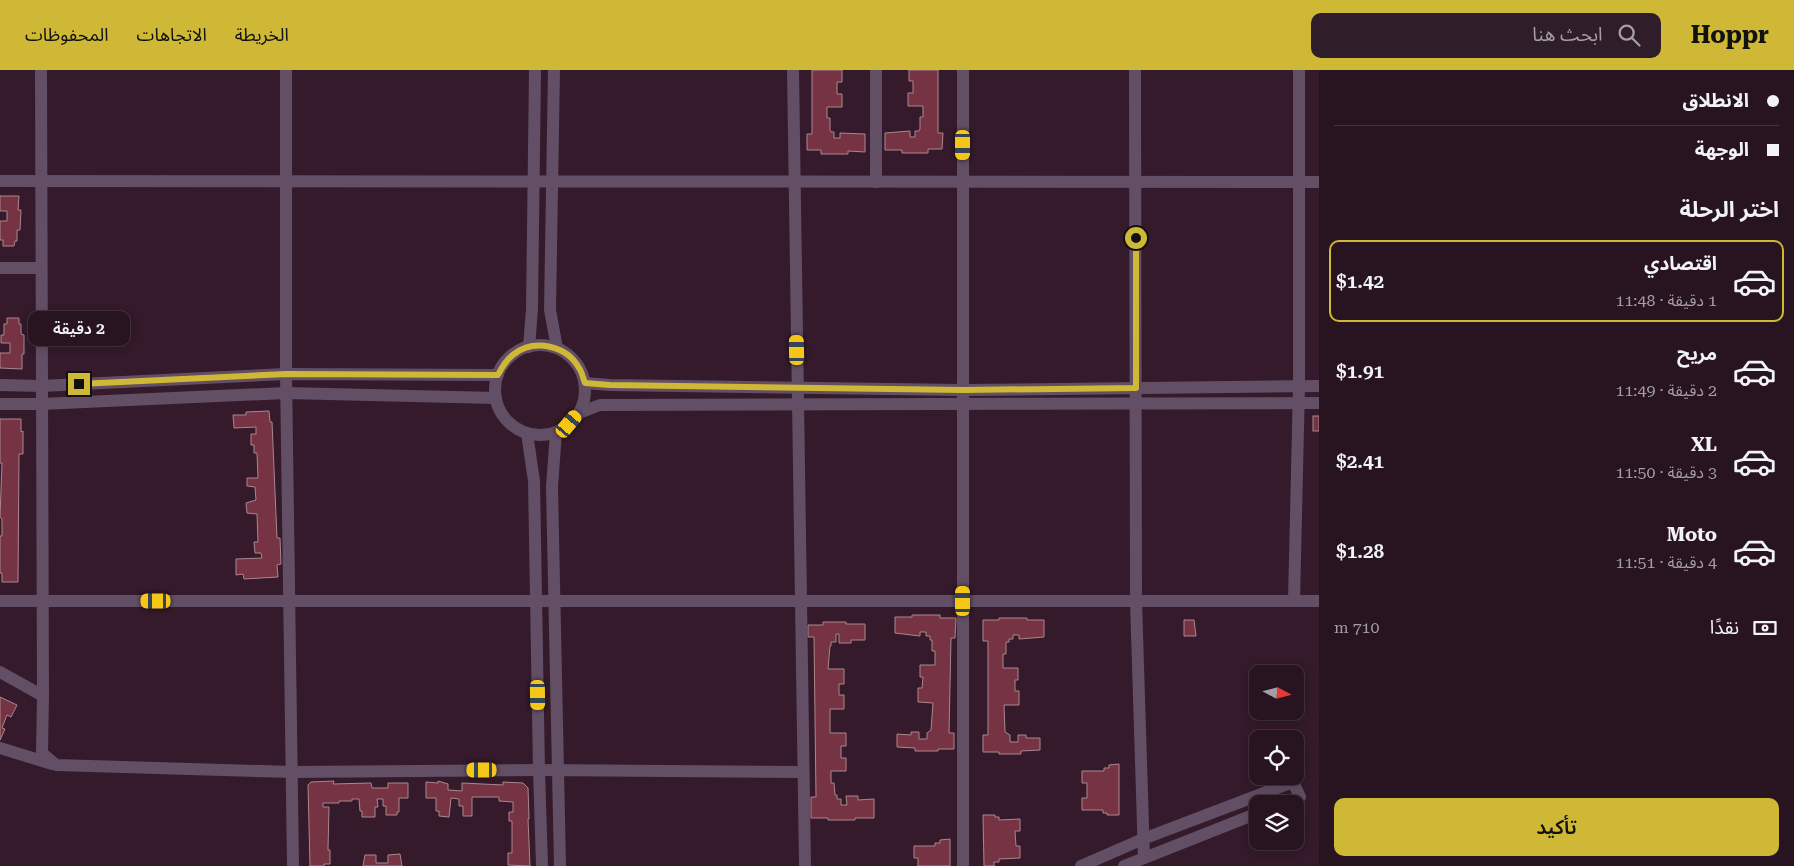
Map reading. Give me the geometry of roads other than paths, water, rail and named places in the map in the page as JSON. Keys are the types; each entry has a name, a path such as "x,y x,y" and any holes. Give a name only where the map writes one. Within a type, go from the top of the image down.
{"street":[{"path":"41,70 42,753 56,765"},
{"path":"286,70 286,393 293,866"},
{"path":"529,347 532,309 535,70"},
{"path":"554,70 550,310 557,348"},
{"path":"793,70 805,866"},
{"path":"876,70 876,182"},
{"path":"963,866 964,70"},
{"path":"1135,70 1136,600 1144,858"},
{"path":"1294,600 1299,403 1299,70"},
{"path":"0,181 1319,182"},
{"path":"0,268 41,268"},
{"path":"543,345 557,348 570,356 580,368 585,383 584,398 579,412 569,424 556,432 542,435 527,433 516,428 500,410 496,398 498,375 505,363 515,353 529,347 543,345"},
{"path":"0,386 41,386 286,374 498,375"},
{"path":"585,383 610,385 963,390 1319,386"},
{"path":"0,404 41,404 286,393 496,398"},
{"path":"579,412 600,405 1319,403"},
{"path":"556,432 552,487 560,866"},
{"path":"527,433 534,481 542,866"},
{"path":"0,600 1319,600"},
{"path":"0,672 43,696"},
{"path":"0,748 56,765 292,772 558,770 803,772"},
{"path":"1258,795 1292,782 1299,795"},
{"path":"1081,866 1143,839 1249,798"},
{"path":"1124,866 1249,817"}]}
